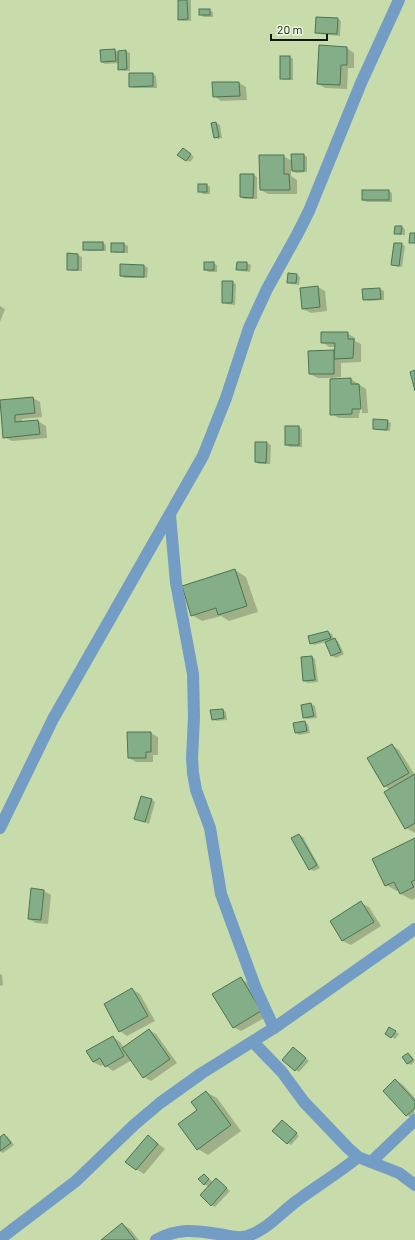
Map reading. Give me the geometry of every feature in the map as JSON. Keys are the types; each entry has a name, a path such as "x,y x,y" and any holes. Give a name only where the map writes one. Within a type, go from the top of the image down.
{"street":[{"path":"0,828 53,719 203,456 226,398 249,328 267,289 309,211 360,83 399,0"},
{"path":"170,515 176,583 193,674 194,717 192,758 196,790 210,828 220,894 256,988 274,1028"},
{"path":"0,1239 76,1181 134,1125 160,1103 202,1073 274,1028 415,929"},
{"path":"253,1042 282,1072 304,1102 358,1157 399,1173 415,1185"},
{"path":"370,1162 415,1120"},
{"path":"156,1240 173,1232 194,1230 241,1237 249,1235 262,1229 298,1200 341,1172 358,1157"}],"building":[{"path":"178,0 187,0 188,19 178,20"},
{"path":"199,9 210,9 210,15 199,15"},
{"path":"316,17 338,18 337,34 315,33"},
{"path":"319,45 347,47 347,65 341,65 340,85 317,84"},
{"path":"115,49 116,61 101,62 100,50"},
{"path":"126,50 127,69 118,70 118,51"},
{"path":"280,56 290,56 290,79 280,79"},
{"path":"129,73 153,73 153,86 129,87"},
{"path":"212,82 239,82 240,96 213,97"},
{"path":"216,122 219,137 214,138 211,123"},
{"path":"183,148 191,154 186,161 177,155"},
{"path":"291,154 304,154 304,171 292,171"},
{"path":"259,155 284,155 284,174 289,174 290,190 260,190"},
{"path":"240,174 254,174 253,198 240,197"},
{"path":"198,184 207,184 207,192 198,192"},
{"path":"362,190 389,190 389,200 362,200"},
{"path":"395,226 402,226 401,234 394,234"},
{"path":"410,233 415,233 415,243 409,243"},
{"path":"83,242 103,242 103,250 83,250"},
{"path":"111,243 124,243 124,252 111,252"},
{"path":"394,243 402,243 399,266 391,265"},
{"path":"67,253 78,254 78,270 67,270"},
{"path":"204,262 214,262 214,270 204,270"},
{"path":"237,262 247,262 247,270 236,270"},
{"path":"120,264 144,265 144,277 120,276"},
{"path":"288,273 297,274 296,283 287,283"},
{"path":"222,281 233,281 232,303 222,303"},
{"path":"318,286 320,307 302,309 300,288"},
{"path":"380,288 381,299 363,300 362,289"},
{"path":"321,332 348,332 348,339 354,339 353,358 334,359 335,343 321,343"},
{"path":"334,350 334,374 309,374 308,351"},
{"path":"415,370 415,391 410,372"},
{"path":"351,378 351,384 359,384 361,409 352,409 352,414 330,415 330,379"},
{"path":"33,397 35,413 15,415 15,422 38,420 40,434 3,438 0,400"},
{"path":"373,419 388,420 387,430 373,429"},
{"path":"285,426 299,426 299,445 285,445"},
{"path":"255,442 267,442 266,463 255,462"},
{"path":"235,569 247,606 218,615 216,608 191,616 182,586"},
{"path":"328,631 331,638 310,644 308,636"},
{"path":"335,638 341,652 331,656 325,642"},
{"path":"312,656 315,680 303,681 301,657"},
{"path":"311,703 314,716 303,718 301,705"},
{"path":"223,709 224,718 212,720 210,710"},
{"path":"305,721 307,731 295,733 293,723"},
{"path":"127,732 151,732 151,752 146,752 146,758 128,758"},
{"path":"392,744 409,773 384,787 367,758"},
{"path":"415,774 415,823 405,829 384,792"},
{"path":"141,796 152,799 145,822 134,819"},
{"path":"299,834 317,865 309,870 291,838"},
{"path":"415,838 415,880 411,882 414,887 400,894 394,882 385,886 372,859"},
{"path":"31,888 44,890 41,920 28,919"},
{"path":"361,901 374,922 342,941 330,921"},
{"path":"241,977 261,1011 233,1028 212,994"},
{"path":"132,988 148,1016 119,1032 104,1004"},
{"path":"389,1027 396,1031 391,1038 385,1034"},
{"path":"149,1029 170,1059 143,1078 122,1048"},
{"path":"113,1036 124,1056 105,1067 100,1058 93,1062 86,1051"},
{"path":"293,1047 306,1058 295,1071 282,1060"},
{"path":"408,1053 413,1060 407,1064 402,1057"},
{"path":"395,1079 415,1101 415,1108 406,1116 383,1091"},
{"path":"206,1091 231,1125 197,1150 178,1124 197,1110 191,1102"},
{"path":"282,1120 297,1133 287,1144 272,1131"},
{"path":"4,1134 11,1143 0,1151 0,1137"},
{"path":"148,1135 158,1144 136,1170 125,1162"},
{"path":"204,1174 209,1179 204,1185 198,1179"},
{"path":"216,1178 227,1188 211,1206 200,1195"},
{"path":"122,1223 135,1240 101,1240"}]}
